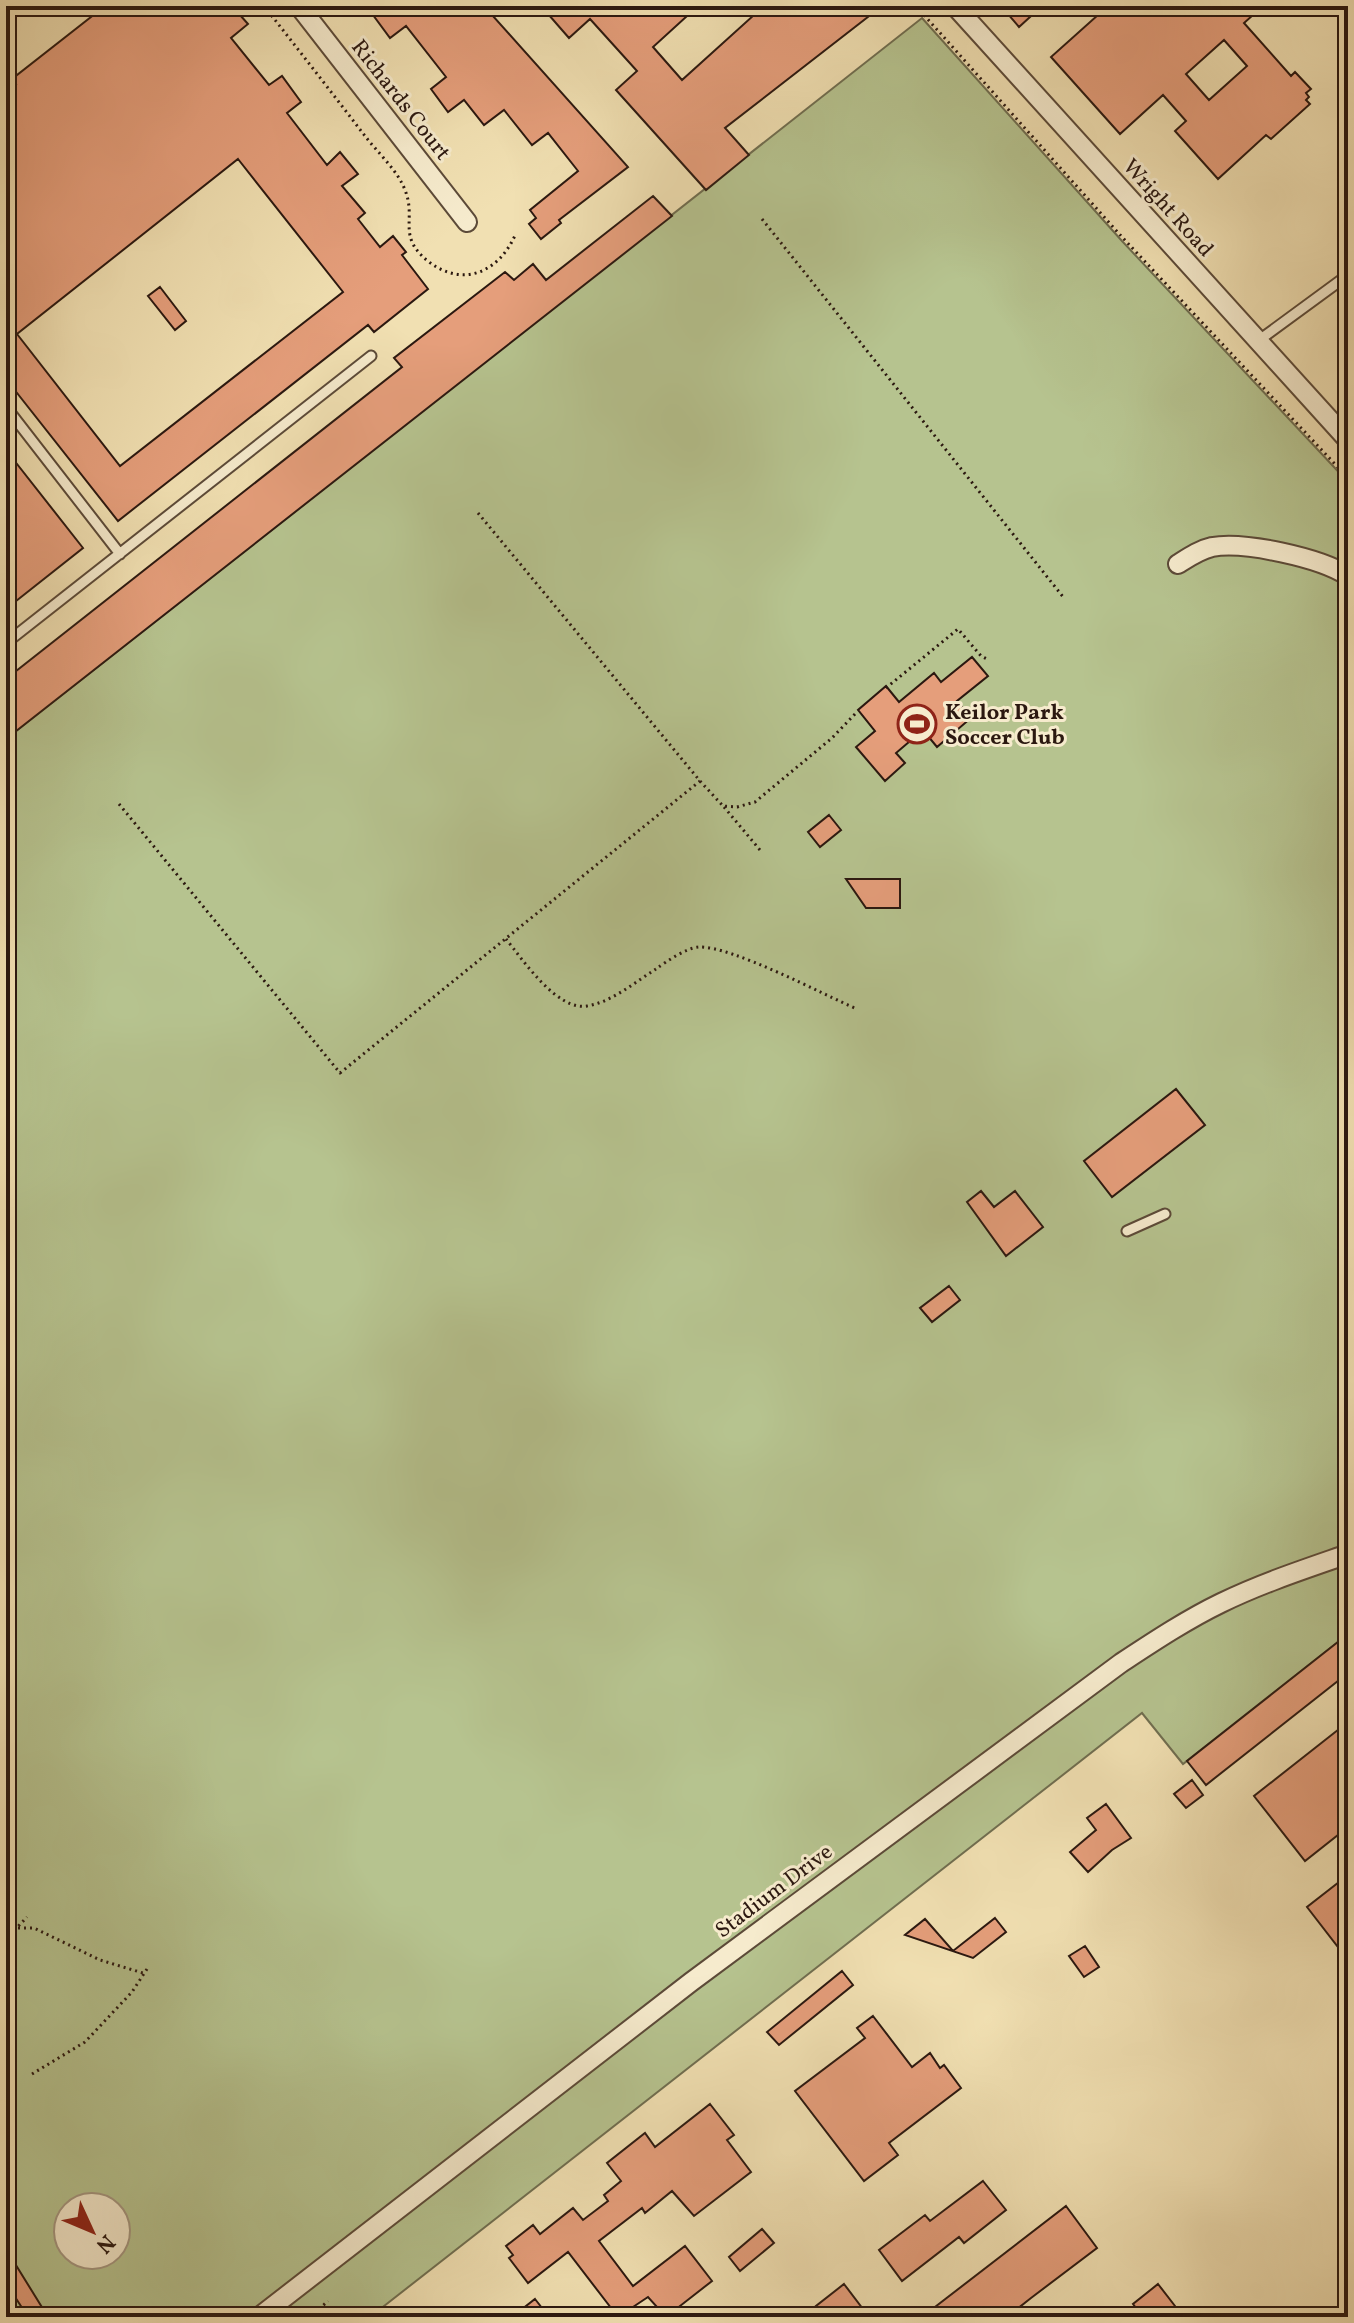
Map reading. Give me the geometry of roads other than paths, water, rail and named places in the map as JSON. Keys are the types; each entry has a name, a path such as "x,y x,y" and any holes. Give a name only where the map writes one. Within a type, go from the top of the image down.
{"street":[{"name":"Richards Court","path":"299,6 467,222"},
{"name":"Wright Road","path":"955,6 1348,440"},
{"path":"1178,564 1198,552 1234,545 1307,560 1348,576"},
{"name":"Stadium Drive","path":"259,2317 691,1982 1121,1663 1174,1628 1224,1601 1348,1554"}],"lane":[{"path":"1258,341 1348,275"},
{"path":"6,643 371,356"},
{"path":"6,407 120,554"},
{"path":"1127,1231 1165,1214"}],"place":[{"name":"Keilor Park Soccer Club","path":"917,724"}]}
